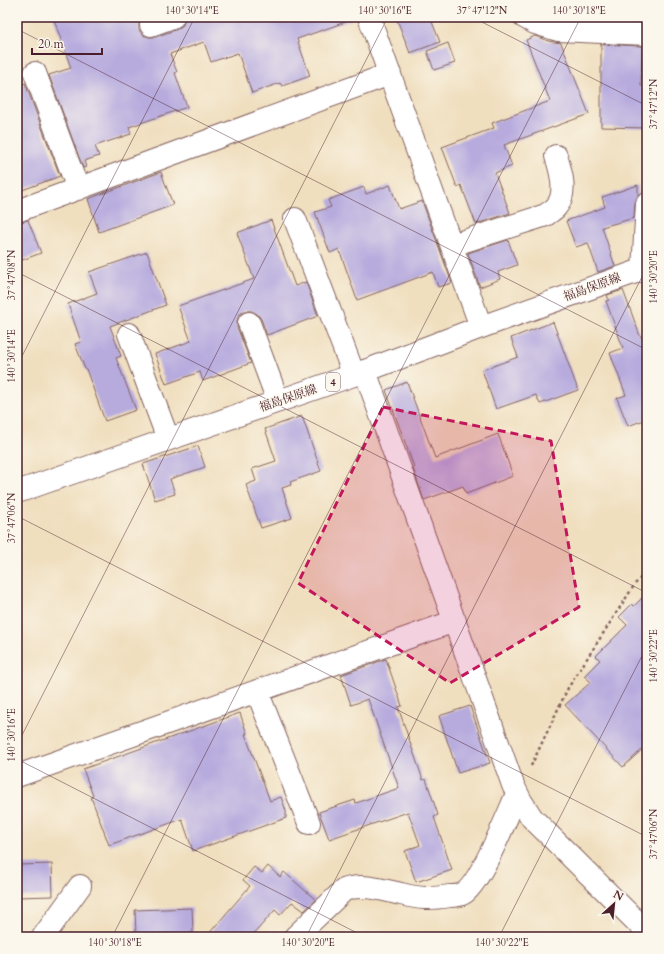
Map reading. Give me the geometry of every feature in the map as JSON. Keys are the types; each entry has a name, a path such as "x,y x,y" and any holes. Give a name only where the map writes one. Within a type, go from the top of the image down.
{"street":[{"path":"151,25 173,17"},
{"path":"369,17 481,327"},
{"path":"524,17 558,30 642,28"},
{"path":"35,73 78,189"},
{"path":"17,211 390,74"},
{"path":"452,245 546,215 557,206 563,187 556,156"},
{"path":"645,268 647,204"},
{"path":"295,219 360,373 455,620 517,794 532,818 647,932"},
{"name":"福島保原線","path":"17,492 360,373 481,327 645,268"},
{"path":"249,323 278,401"},
{"path":"129,334 168,439"},
{"path":"17,776 455,620"},
{"path":"257,691 309,823"},
{"path":"295,937 344,890 350,888 375,888 420,898 434,898 462,894 474,883 482,870 517,794"},
{"path":"43,937 80,886"}],"path":[{"path":"517,794 568,688 631,590 647,571"}],"highlighted area":[{"path":"383,407 551,441 579,607 450,683 298,583"}],"building":[{"path":"53,17 141,17 139,30 143,35 149,37 155,37 178,29 183,25 185,17 351,17 351,20 297,39 310,76 282,86 280,83 252,93 238,53 211,62 204,42 170,54 187,107 129,127 131,134 95,146 99,156 84,161 86,167 83,168 49,75 71,68"},
{"path":"396,17 430,17 440,42 410,53"},
{"path":"535,36 548,41 561,43 589,114 504,145 512,166 495,173 510,213 476,224 461,185 457,187 442,147 494,128 492,123 550,101 526,40"},
{"path":"448,43 455,63 434,70 427,51"},
{"path":"601,44 642,46 641,86 647,86 647,128 601,127"},
{"path":"25,83 60,176 17,192 17,86"},
{"path":"161,172 173,205 99,232 88,199"},
{"path":"390,185 399,209 422,201 452,283 438,287 433,272 357,300 339,249 330,253 315,212 331,207 328,200 364,187 366,194"},
{"path":"638,185 638,196 635,203 634,218 602,227 615,266 598,272 588,243 576,247 566,221 605,207 602,197"},
{"path":"28,220 41,253 17,262 17,223"},
{"path":"271,220 295,286 306,282 318,316 267,335 261,319 257,314 251,311 244,311 239,315 237,327 251,363 203,381 200,372 166,384 155,354 191,341 178,306 254,279 237,233"},
{"path":"508,240 517,265 498,272 500,279 480,287 468,253"},
{"path":"147,252 166,305 110,326 121,356 116,358 136,410 105,421 75,344 81,342 68,304 97,293 89,272"},
{"path":"623,290 647,351 647,419 628,426 617,398 626,395 610,353 623,348 606,301 609,300 607,295"},
{"path":"553,322 578,390 540,404 536,395 496,409 482,370 518,357 511,338"},
{"path":"407,382 435,458 498,434 513,476 466,494 463,486 424,500 413,468 414,467 386,390"},
{"path":"302,416 321,471 290,482 291,485 282,488 292,518 261,528 246,485 256,481 252,469 276,461 265,429"},
{"path":"198,446 205,467 170,479 175,494 155,500 143,464"},
{"path":"647,593 647,745 623,767 565,705 591,682 584,676 600,660 596,656 627,625 619,617 632,604 634,606"},
{"path":"386,659 402,706 398,707 423,780 426,779 438,815 434,817 452,870 416,882 405,851 420,845 408,812 329,839 319,812 355,800 356,803 399,788 368,699 351,705 341,675"},
{"path":"470,706 490,763 458,773 439,716"},
{"path":"240,713 247,734 245,734 270,801 281,797 286,811 286,818 193,851 182,819 109,845 91,797 93,796 83,769"},
{"path":"52,864 53,896 17,897 17,865"},
{"path":"268,866 280,877 284,872 316,900 304,911 292,902 280,915 275,910 251,937 206,937 250,886 243,880 254,867 262,873"},
{"path":"192,908 193,933 136,935 135,910"}]}
